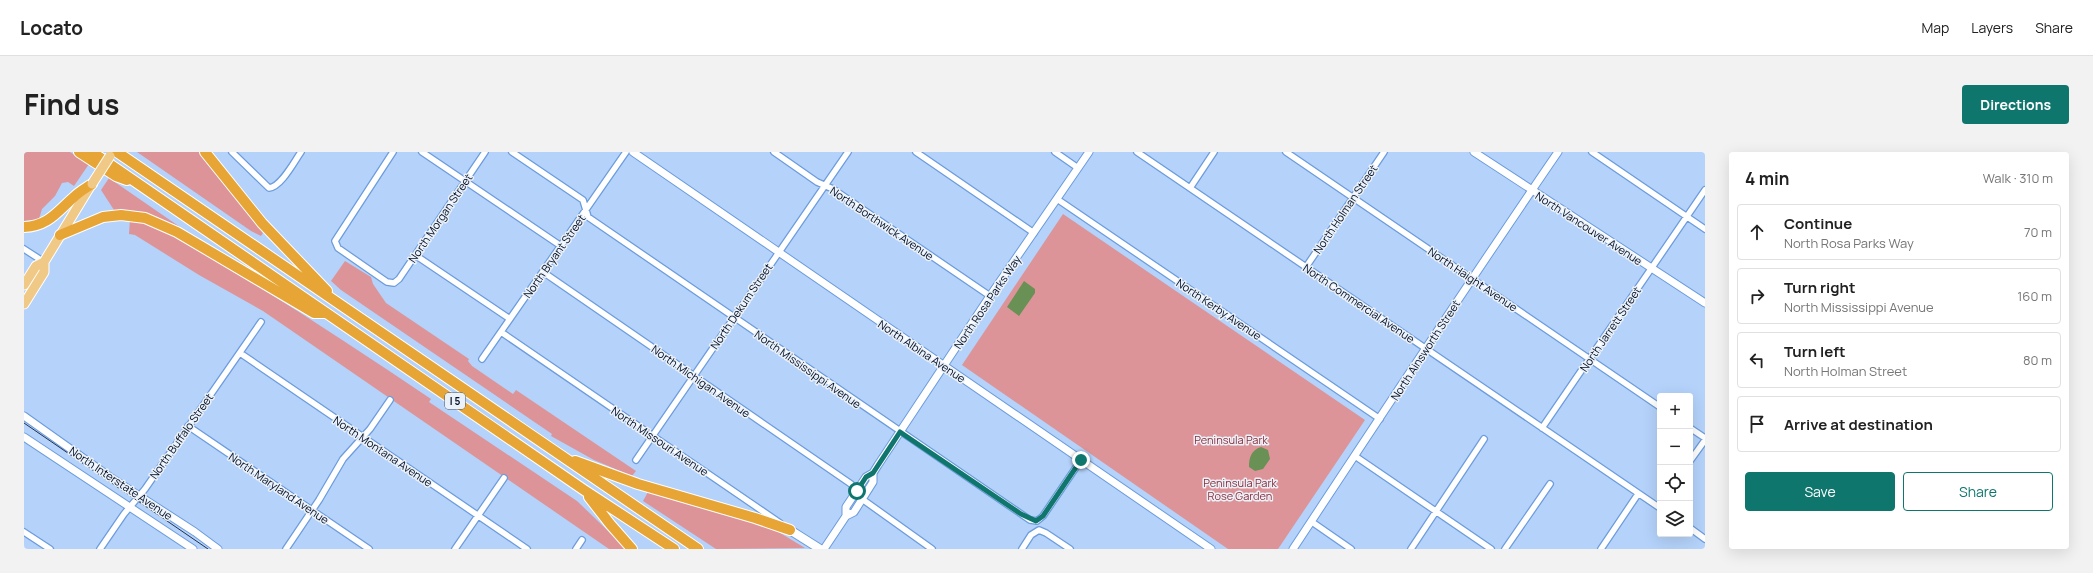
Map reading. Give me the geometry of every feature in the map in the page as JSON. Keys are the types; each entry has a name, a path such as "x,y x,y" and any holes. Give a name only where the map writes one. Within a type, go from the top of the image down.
{"highway":[{"path":"79,152 116,176 133,182"},
{"name":"I 5","path":"92,152 133,182 584,490 674,549"},
{"name":"I 5","path":"117,152 698,549"},
{"path":"205,152 262,223 344,308"},
{"path":"24,227 39,224 53,217 73,197 92,184"},
{"path":"60,235 103,217 121,215 145,218 177,232 314,313 325,313"},
{"path":"562,457 638,484 755,518 790,530"},
{"path":"584,490 610,524 632,549"}],"main road":[{"path":"24,304 44,272 44,262 113,152"},
{"path":"24,285 36,266 44,262"},
{"name":"North Missouri Avenue","path":"790,530 820,549"}],"street":[{"path":"232,152 266,187 274,188 300,152"},
{"name":"North Morgan Street","path":"393,152 336,237 335,244 338,248 387,282 394,283 399,279 485,152"},
{"path":"422,152 560,246"},
{"name":"North Mississippi Avenue","path":"512,152 583,200 588,217 733,318 1021,514 1036,521 1043,516 1081,460"},
{"name":"North Bryant Street","path":"482,359 626,152"},
{"name":"North Albina Avenue","path":"633,152 1211,549"},
{"name":"North Borthwick Avenue","path":"774,152 990,296"},
{"name":"North Dekum Street","path":"636,460 848,152"},
{"path":"916,152 1034,233"},
{"path":"1055,152 1078,168"},
{"name":"North Rosa Parks Way","path":"846,516 846,507 866,477 873,473 990,296 1089,152"},
{"name":"North Commercial Avenue","path":"1137,152 1638,494 1657,505"},
{"path":"1190,188 1214,152"},
{"name":"North Haight Avenue","path":"1286,152 1657,405"},
{"name":"North Holman Street","path":"1306,267 1384,152"},
{"name":"North Vancouver Avenue","path":"1474,152 1705,303"},
{"name":"North Ainsworth Street","path":"1293,549 1356,456 1425,348 1558,152"},
{"path":"1592,152 1705,229"},
{"name":"North Jarrett Street","path":"1542,428 1705,190"},
{"name":"North Kerby Avenue","path":"1057,199 1380,419"},
{"path":"24,249 44,262"},
{"path":"415,255 510,319"},
{"name":"North Michigan Avenue","path":"543,272 854,486 857,491"},
{"name":"North Buffalo Street","path":"100,549 130,507 140,496 261,322"},
{"name":"North Missouri Avenue","path":"501,332 790,530"},
{"name":"North Montana Avenue","path":"240,353 527,549"},
{"path":"286,549 313,511 343,459 363,437 390,400"},
{"name":"North Interstate Avenue","path":"24,416 218,549"},
{"name":"North Maryland Avenue","path":"188,426 368,549"},
{"path":"1691,429 1705,439 1693,457"},
{"name":"North Interstate Avenue","path":"24,437 193,549"},
{"path":"1410,549 1484,439"},
{"path":"1356,456 1491,549"},
{"name":"North Rosa Parks Way","path":"824,549 846,516 854,512 873,482 873,473"},
{"path":"455,549 504,478"},
{"path":"1505,549 1550,484"},
{"path":"1601,549 1638,494"},
{"path":"862,499 932,549"},
{"path":"1312,522 1351,549"},
{"path":"1022,549 1031,535 1037,530 1046,533 1070,549"},
{"path":"1693,530 1705,539"},
{"path":"24,532 50,549"},
{"path":"576,549 582,540"}],"green space":[{"path":"24,152 70,152 89,164 74,186 68,182 62,183 55,196 42,209 39,219 24,221"},
{"path":"137,152 199,152 263,233 261,236 251,231"},
{"path":"109,178 180,227 178,228 148,214 114,210 101,190"},
{"name":"Peninsula Park","path":"1063,214 1365,420 1278,549 1228,549 962,365"},
{"path":"130,219 143,222 167,232 329,331 431,399 429,402 577,501 627,549 609,549 263,311 199,275 135,235 129,234"},
{"path":"345,261 371,277 373,284 386,303 469,359 468,361 472,366 513,394 516,390 636,471 632,476 594,460 551,436 552,434 341,290 331,281"},
{"path":"648,492 772,528 805,548 716,549 643,501"}],"shaded area":[{"path":"1024,281 1035,289 1035,293 1019,316 1007,307"},
{"path":"1261,447 1268,450 1270,459 1263,469 1255,471 1249,467 1249,460 1253,452"}],"tram line":[{"path":"24,423 208,549"}],"route":[{"path":"857,491 866,477 873,473 900,432 1021,514 1032,521 1036,521 1043,516 1081,460"}],"park label":[{"name":"Peninsula Park Rose Garden","path":"1240,488"}]}
